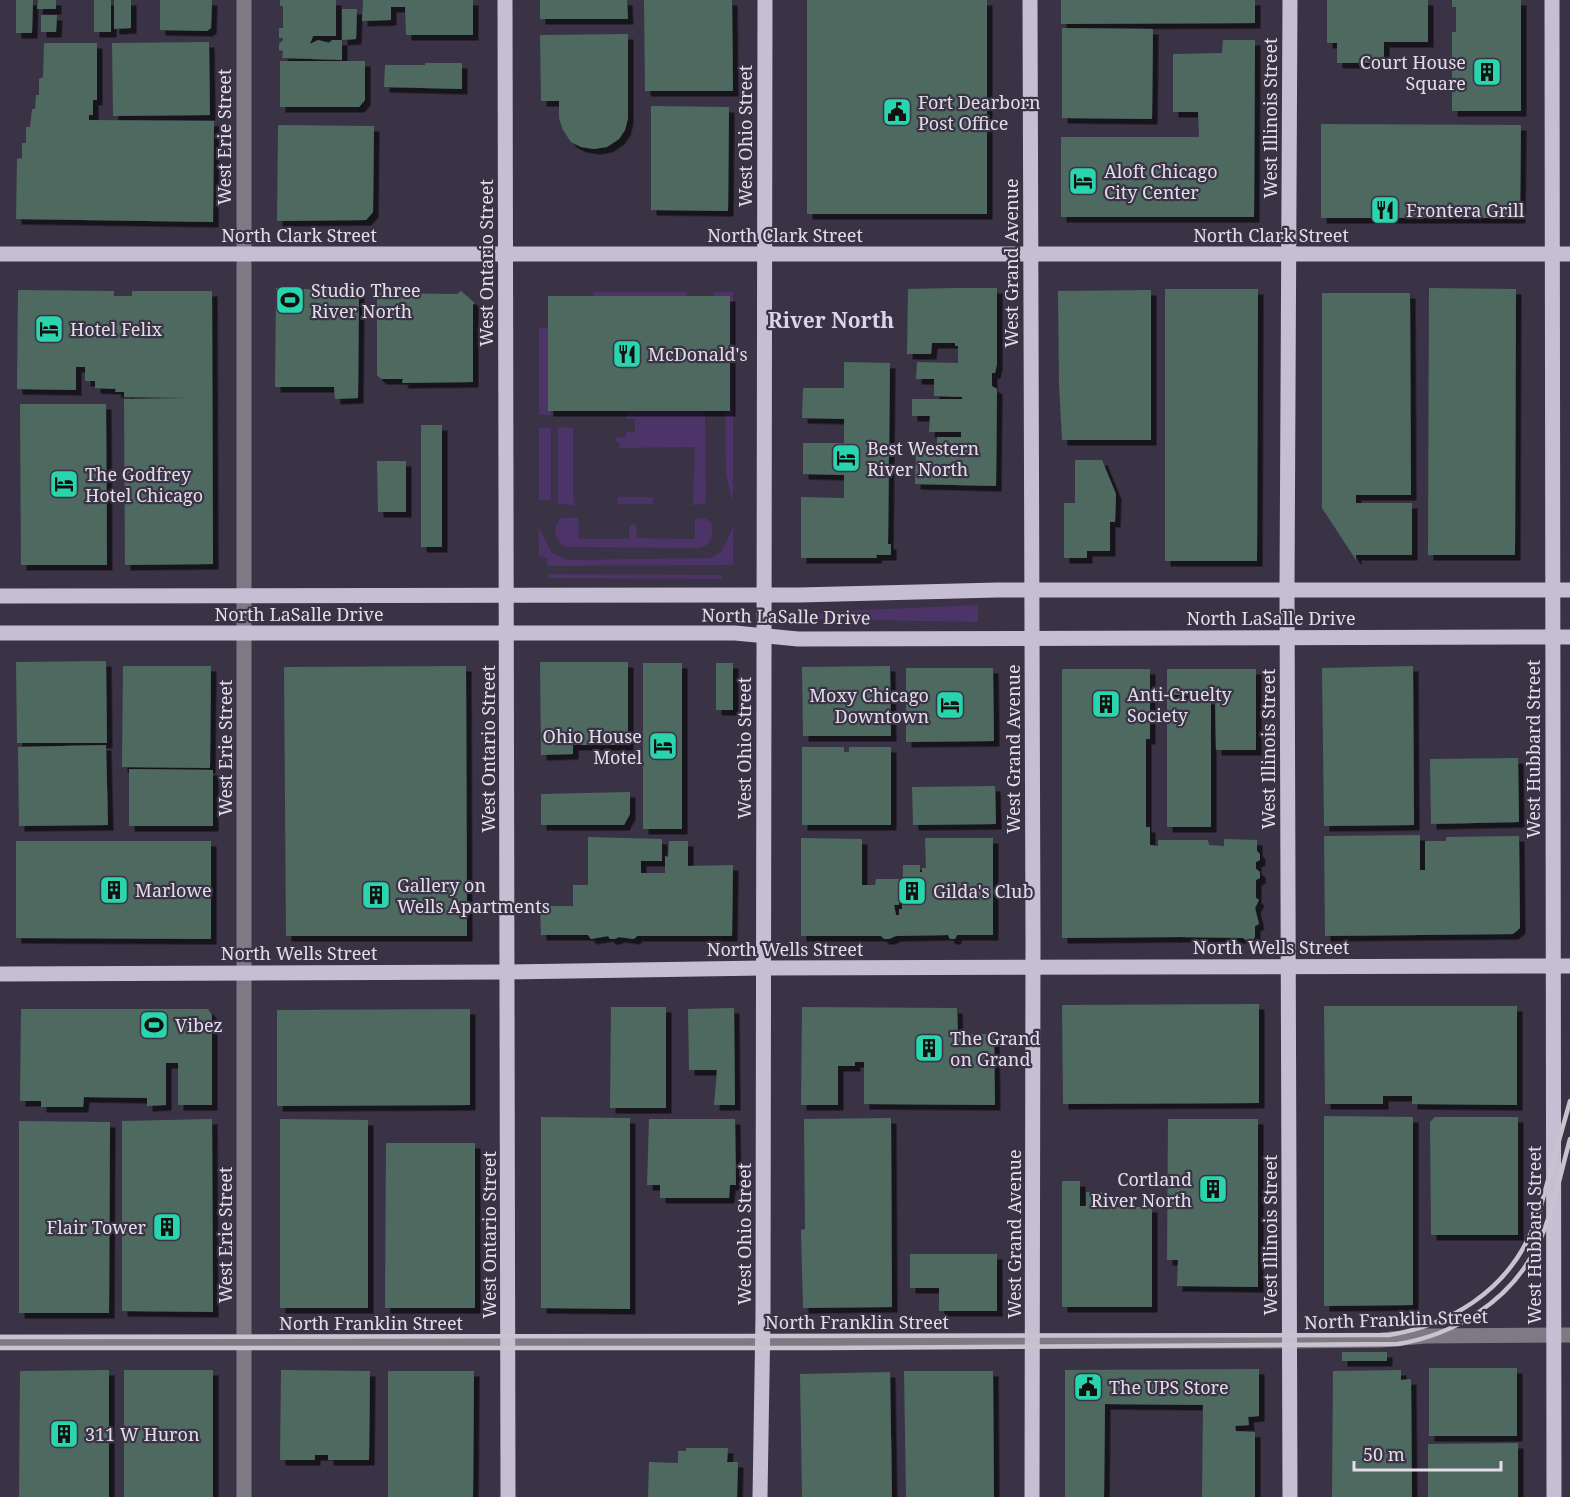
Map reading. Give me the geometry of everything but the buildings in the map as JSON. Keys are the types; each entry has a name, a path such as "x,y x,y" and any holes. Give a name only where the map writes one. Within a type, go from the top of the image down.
{"main road":[{"name":"West Ontario Street","path":"505,0 508,1497"},
{"name":"West Ohio Street","path":"760,1497 763,1342 765,0"},
{"name":"West Grand Avenue","path":"1030,0 1033,638 1032,1497"},
{"name":"West Illinois Street","path":"1290,0 1287,590 1290,1497"},
{"name":"West Hubbard Street","path":"1552,0 1554,1497"},
{"name":"North Clark Street","path":"0,254 1570,255"},
{"name":"North LaSalle Drive","path":"0,596 507,596 1032,591 1570,590"},
{"name":"North LaSalle Drive","path":"0,633 735,633 798,639 1570,637"},
{"name":"North Wells Street","path":"0,974 508,972 764,968 1570,966"}],"street":[{"name":"West Erie Street","path":"244,0 244,1497"},
{"name":"North Franklin Street","path":"0,1342 1290,1341 1381,1340 1425,1336 1570,1335"}],"shaded area":[{"path":"593,292 687,292 687,296 593,296"},
{"path":"714,292 733,292 733,502 726,475 725,411 730,411 730,296 714,296"},
{"path":"539,328 548,328 548,411 551,411 551,415 539,415"},
{"path":"627,411 705,411 706,502 704,504 690,505 693,503 695,447 619,448 616,438 626,437 626,432 635,432 635,419 626,419"},
{"path":"558,427 573,428 575,505 558,504"},
{"path":"539,428 551,428 551,500 539,500"},
{"path":"618,497 653,497 653,504 617,504"},
{"path":"561,518 578,518 579,539 629,539 629,528 633,524 636,525 637,538 695,539 695,519 705,518 712,524 712,532 709,542 700,548 565,547 558,541 555,529"},
{"path":"733,527 733,565 547,566 547,558 539,556 539,528 552,553 568,560 711,558 722,551"},
{"path":"549,574 722,575 722,579 549,578"},
{"path":"978,605 978,622 817,619 816,617 819,612"}],"railway":[{"path":"0,1337 1389,1335 1434,1323 1454,1314 1474,1302 1507,1272 1520,1254 1536,1220 1570,1101"},
{"path":"0,1348 823,1348 1398,1344 1440,1333 1459,1324 1496,1299 1511,1284 1525,1267 1542,1235 1552,1209 1570,1139"}],"place":[{"name":"Court House Square","path":"1487,72"},
{"name":"Fort Dearborn Post Office","path":"897,112"},
{"name":"Aloft Chicago City Center","path":"1083,181"},
{"name":"Frontera Grill","path":"1385,210"},
{"name":"Studio Three River North","path":"290,300"},
{"name":"Hotel Felix","path":"49,329"},
{"name":"McDonald's","path":"627,354"},
{"name":"Best Western River North","path":"846,458"},
{"name":"The Godfrey Hotel Chicago","path":"64,484"},
{"name":"Anti-Cruelty Society","path":"1106,704"},
{"name":"Moxy Chicago Downtown","path":"950,705"},
{"name":"Ohio House Motel","path":"663,746"},
{"name":"Marlowe","path":"114,890"},
{"name":"Gilda's Club","path":"912,891"},
{"name":"Gallery on Wells Apartments","path":"376,895"},
{"name":"Vibez","path":"154,1025"},
{"name":"The Grand on Grand","path":"929,1048"},
{"name":"Cortland River North","path":"1213,1189"},
{"name":"Flair Tower","path":"167,1227"},
{"name":"The UPS Store","path":"1088,1387"},
{"name":"311 W Huron","path":"64,1434"}],"district":[{"name":"River North","path":"831,320"}]}
